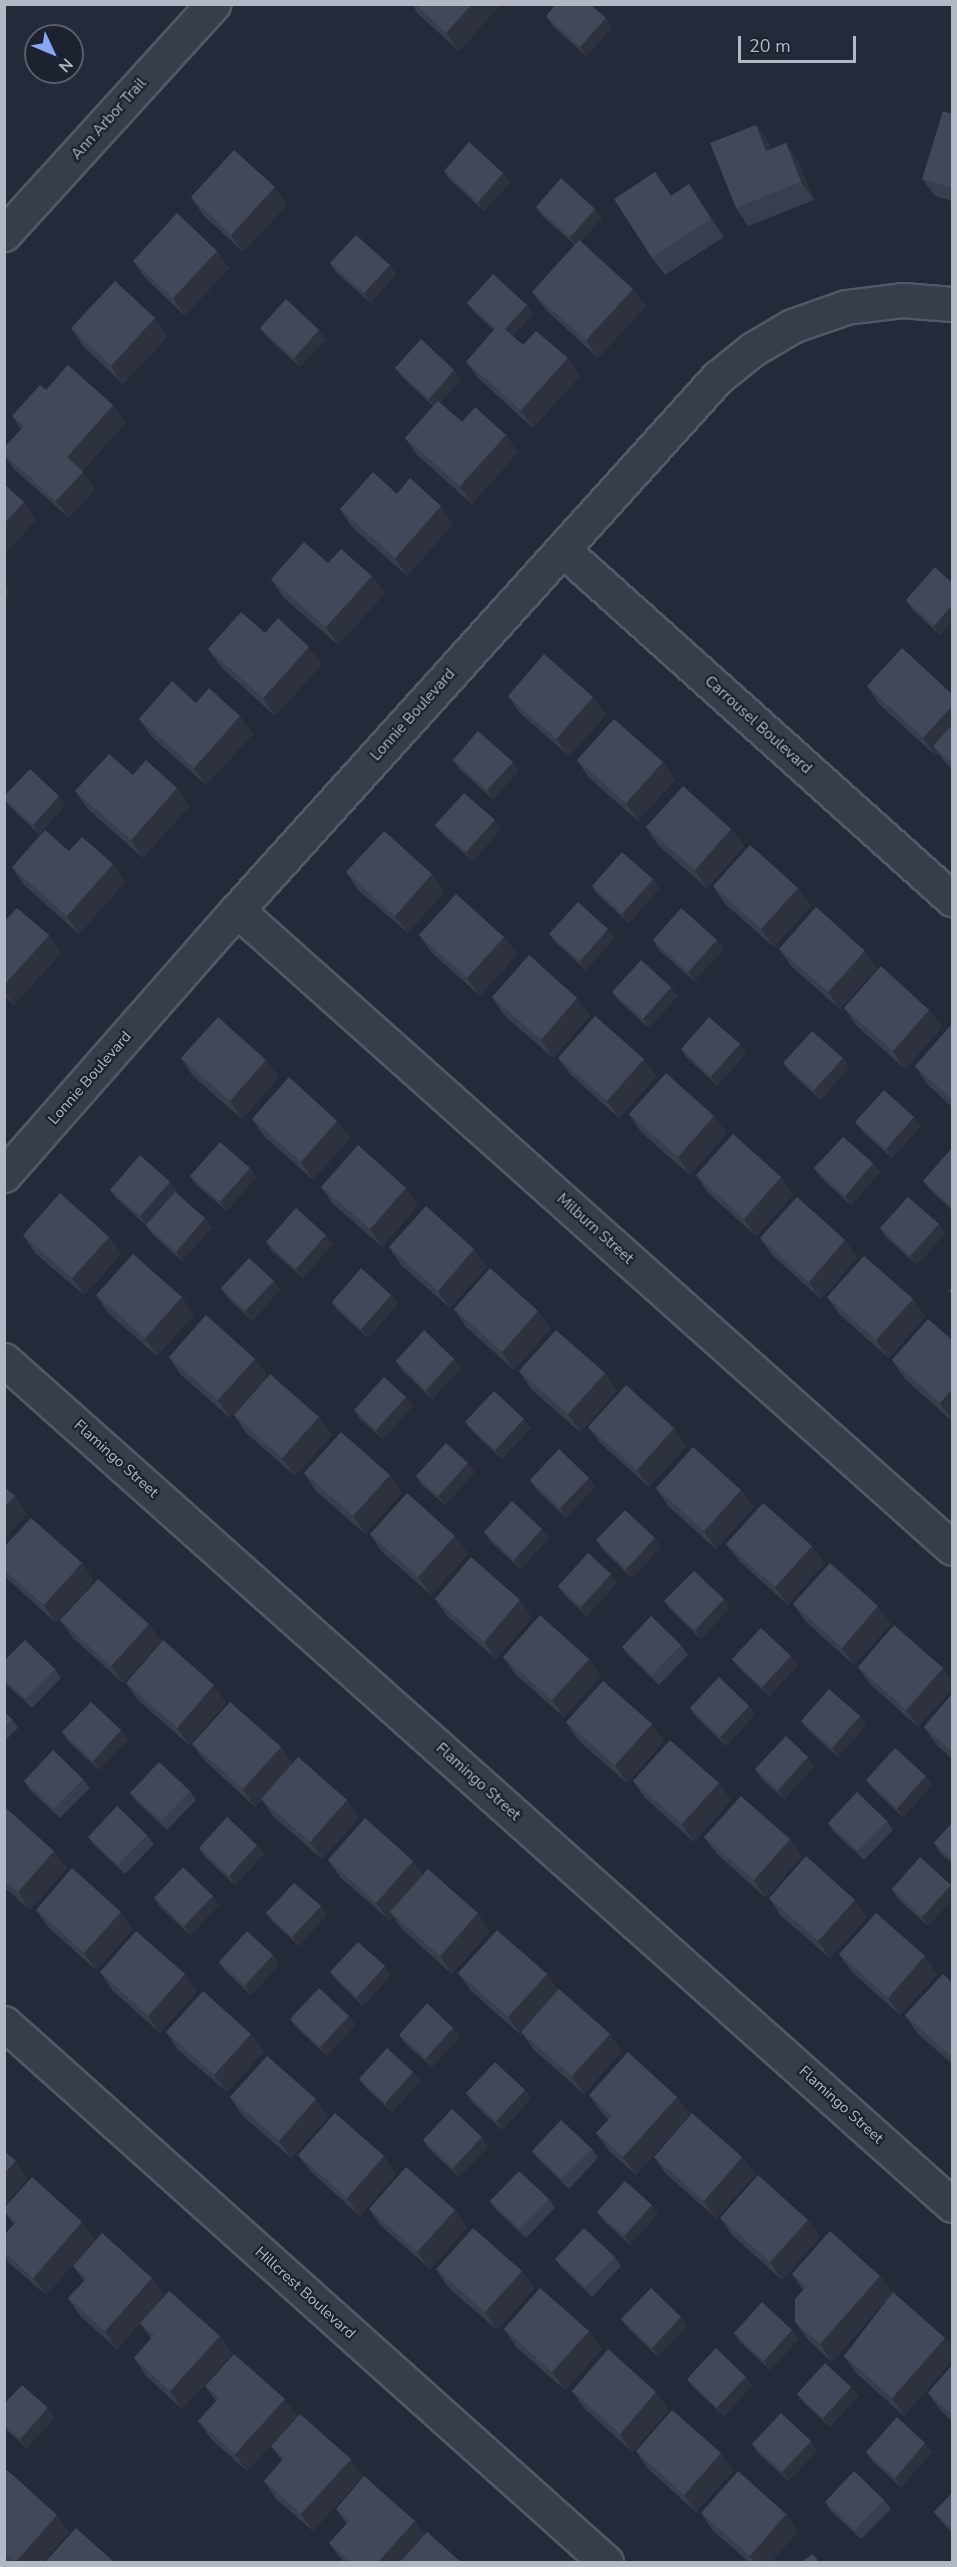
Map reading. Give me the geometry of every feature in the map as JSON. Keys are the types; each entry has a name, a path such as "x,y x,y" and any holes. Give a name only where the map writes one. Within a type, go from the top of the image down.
{"street":[{"name":"Ann Arbor Trail","path":"4,234 213,4"},
{"name":"Lonnie Boulevard","path":"4,1175 237,910 717,378 753,349 792,326 858,305 902,300 952,304"},
{"name":"Carrousel Boulevard","path":"563,550 952,899"},
{"name":"Milburn Street","path":"237,910 952,1548"},
{"name":"Flamingo Street","path":"4,1360 952,2205"},
{"name":"Hillcrest Boulevard","path":"4,2023 606,2562"}],"building":[{"path":"415,4 472,4 446,33"},
{"path":"556,4 590,4 606,18 580,47 546,16"},
{"path":"943,111 952,114 952,188 922,179"},
{"path":"756,125 766,151 786,143 801,182 736,208 710,143"},
{"path":"469,142 503,173 478,202 444,171"},
{"path":"234,150 275,187 231,235 191,197"},
{"path":"655,172 671,196 689,184 711,219 652,258 614,199"},
{"path":"561,178 595,209 570,237 536,207"},
{"path":"177,213 217,251 173,298 133,261"},
{"path":"356,235 390,265 364,293 330,263"},
{"path":"579,240 633,289 586,340 532,292"},
{"path":"493,274 527,305 505,329 499,324 495,328 467,303"},
{"path":"115,281 155,318 111,366 71,328"},
{"path":"286,299 319,330 294,358 260,328"},
{"path":"499,324 523,345 536,331 568,358 521,410 466,362"},
{"path":"421,339 454,370 429,399 395,368"},
{"path":"68,365 113,405 67,457 83,472 56,501 4,454 4,448 24,426 12,416 40,385 46,390"},
{"path":"438,401 462,422 475,407 506,435 460,486 405,438"},
{"path":"373,472 397,494 410,478 441,506 395,558 340,509"},
{"path":"4,484 24,502 4,524"},
{"path":"304,542 328,563 341,549 372,576 326,627 271,579"},
{"path":"935,567 952,583 952,605 934,626 906,600"},
{"path":"241,612 265,633 278,618 309,647 263,698 208,649"},
{"path":"902,648 952,694 952,706 923,738 867,686"},
{"path":"544,654 593,697 556,739 508,696"},
{"path":"172,681 196,703 209,688 240,716 194,768 139,719"},
{"path":"614,719 663,762 626,803 577,760"},
{"path":"952,725 952,763 933,746"},
{"path":"478,731 513,762 487,790 453,760"},
{"path":"109,754 133,775 146,760 177,788 131,840 75,791"},
{"path":"30,769 59,796 33,825 4,799 4,796"},
{"path":"683,786 731,829 695,870 646,827"},
{"path":"464,793 495,820 466,852 435,825"},
{"path":"45,830 69,851 82,837 113,864 67,916 12,867"},
{"path":"384,831 432,874 395,916 346,872"},
{"path":"750,845 798,888 761,929 713,886"},
{"path":"622,852 653,879 622,914 592,886"},
{"path":"456,894 504,937 467,978 419,935"},
{"path":"578,902 608,929 580,961 549,934"},
{"path":"816,907 865,951 828,992 779,949"},
{"path":"17,908 49,935 4,985 4,922"},
{"path":"681,908 717,940 688,972 653,940"},
{"path":"529,955 577,998 541,1040 492,997"},
{"path":"641,960 671,987 643,1019 612,992"},
{"path":"881,966 929,1010 893,1051 844,1008"},
{"path":"595,1016 644,1059 607,1101 558,1058"},
{"path":"218,1017 266,1060 230,1101 181,1058"},
{"path":"709,1017 740,1044 711,1076 681,1049"},
{"path":"952,1026 952,1100 915,1066"},
{"path":"812,1031 843,1058 814,1090 783,1063"},
{"path":"666,1073 714,1116 678,1157 629,1114"},
{"path":"289,1077 337,1121 301,1162 252,1119"},
{"path":"884,1090 914,1117 886,1149 855,1122"},
{"path":"733,1134 781,1177 744,1219 696,1175"},
{"path":"843,1137 873,1163 845,1196 814,1168"},
{"path":"220,1142 250,1168 220,1202 190,1176"},
{"path":"358,1145 406,1188 370,1229 321,1187"},
{"path":"952,1150 952,1207 923,1181"},
{"path":"140,1155 170,1182 140,1216 110,1190"},
{"path":"175,1192 205,1218 176,1252 146,1225"},
{"path":"60,1193 109,1237 72,1278 23,1235"},
{"path":"797,1197 845,1240 809,1282 760,1238"},
{"path":"908,1197 939,1224 910,1256 880,1228"},
{"path":"426,1206 474,1249 438,1291 389,1247"},
{"path":"296,1208 326,1235 296,1269 266,1242"},
{"path":"133,1254 182,1297 145,1338 96,1295"},
{"path":"864,1256 913,1299 876,1340 827,1297"},
{"path":"249,1258 274,1281 245,1311 221,1288"},
{"path":"361,1268 391,1295 361,1329 332,1302"},
{"path":"490,1268 538,1311 502,1352 454,1309"},
{"path":"206,1315 255,1359 218,1400 169,1357"},
{"path":"928,1319 952,1340 952,1389 940,1403 892,1360"},
{"path":"424,1330 454,1359 426,1390 396,1361"},
{"path":"556,1330 605,1373 568,1414 519,1371"},
{"path":"270,1374 319,1417 282,1458 234,1415"},
{"path":"384,1377 406,1397 376,1430 354,1410"},
{"path":"626,1385 674,1428 637,1470 588,1427"},
{"path":"494,1391 524,1419 495,1450 465,1422"},
{"path":"341,1432 390,1475 353,1516 304,1473"},
{"path":"446,1443 468,1463 438,1496 416,1476"},
{"path":"693,1447 741,1490 704,1531 656,1488"},
{"path":"559,1449 589,1478 560,1508 530,1480"},
{"path":"4,1487 15,1496 4,1507"},
{"path":"407,1493 455,1536 418,1577 370,1534"},
{"path":"512,1501 542,1529 514,1560 484,1532"},
{"path":"763,1503 812,1546 775,1587 726,1544"},
{"path":"625,1510 655,1538 626,1569 596,1540"},
{"path":"31,1518 82,1563 44,1605 4,1570 4,1547"},
{"path":"588,1553 611,1574 581,1607 558,1586"},
{"path":"471,1557 520,1600 484,1642 435,1599"},
{"path":"830,1563 878,1606 842,1648 793,1604"},
{"path":"694,1571 724,1599 695,1630 664,1601"},
{"path":"98,1579 149,1624 111,1666 60,1620"},
{"path":"540,1615 589,1659 552,1700 503,1657"},
{"path":"651,1616 681,1645 652,1675 622,1647"},
{"path":"894,1625 943,1668 906,1710 858,1667"},
{"path":"761,1628 791,1656 762,1687 732,1659"},
{"path":"25,1640 55,1669 26,1699 4,1679 4,1661"},
{"path":"163,1640 214,1685 177,1728 126,1683"},
{"path":"719,1677 749,1706 720,1737 690,1708"},
{"path":"603,1681 652,1724 615,1765 566,1722"},
{"path":"829,1689 860,1716 832,1748 801,1721"},
{"path":"952,1694 952,1752 924,1727"},
{"path":"91,1702 121,1730 93,1761 62,1732"},
{"path":"230,1702 281,1747 243,1789 192,1744"},
{"path":"4,1712 12,1719 4,1727"},
{"path":"786,1736 808,1757 778,1790 755,1769"},
{"path":"670,1740 719,1783 682,1824 633,1781"},
{"path":"895,1748 926,1776 897,1808 866,1780"},
{"path":"53,1750 83,1779 54,1809 24,1781"},
{"path":"298,1757 347,1800 310,1842 261,1799"},
{"path":"159,1762 190,1791 161,1821 130,1793"},
{"path":"857,1792 887,1821 858,1851 828,1823"},
{"path":"741,1796 790,1839 754,1880 704,1837"},
{"path":"117,1806 147,1835 118,1865 88,1837"},
{"path":"6,1808 54,1851 18,1892 4,1881 4,1809"},
{"path":"227,1817 257,1845 229,1876 199,1848"},
{"path":"365,1818 413,1861 376,1903 328,1860"},
{"path":"952,1823 952,1860 934,1843"},
{"path":"806,1856 855,1900 818,1941 769,1898"},
{"path":"920,1857 951,1885 922,1917 892,1889"},
{"path":"183,1867 213,1896 184,1926 154,1898"},
{"path":"72,1868 121,1912 84,1953 36,1910"},
{"path":"428,1869 478,1913 440,1956 390,1912"},
{"path":"294,1883 321,1906 292,1937 266,1913"},
{"path":"876,1913 925,1956 888,1998 839,1954"},
{"path":"497,1930 547,1974 508,2017 458,1973"},
{"path":"136,1931 185,1974 148,2016 100,1972"},
{"path":"247,1931 273,1955 245,1985 219,1962"},
{"path":"358,1942 385,1966 357,1997 330,1972"},
{"path":"943,1974 952,1983 952,2057 905,2015"},
{"path":"319,1988 349,2016 320,2047 290,2019"},
{"path":"559,1989 610,2034 572,2076 521,2032"},
{"path":"203,1991 251,2034 214,2075 166,2032"},
{"path":"427,2003 453,2028 426,2058 399,2035"},
{"path":"387,2048 413,2072 385,2103 359,2079"},
{"path":"628,2052 677,2097 623,2157 596,2133 612,2116 589,2095"},
{"path":"267,2056 316,2099 279,2141 230,2097"},
{"path":"495,2062 525,2090 496,2121 466,2093"},
{"path":"452,2109 482,2137 453,2168 423,2140"},
{"path":"335,2113 384,2156 347,2198 298,2155"},
{"path":"692,2113 742,2157 704,2201 654,2157"},
{"path":"561,2120 592,2149 562,2179 532,2151"},
{"path":"4,2151 16,2161 4,2174"},
{"path":"406,2167 455,2210 417,2252 369,2209"},
{"path":"519,2171 549,2199 520,2229 490,2201"},
{"path":"758,2175 808,2220 770,2262 720,2218"},
{"path":"32,2177 82,2222 33,2278 4,2252 4,2235 16,2222 4,2211 4,2208"},
{"path":"625,2181 652,2205 624,2236 597,2212"},
{"path":"473,2228 522,2271 485,2312 436,2269"},
{"path":"584,2228 615,2257 585,2287 555,2259"},
{"path":"830,2231 880,2276 820,2344 795,2322 795,2299 806,2287 792,2274"},
{"path":"102,2233 152,2278 105,2331 68,2298 87,2278 73,2266"},
{"path":"540,2288 589,2331 552,2372 504,2329"},
{"path":"651,2288 681,2317 652,2348 621,2319"},
{"path":"169,2291 220,2336 170,2391 134,2358 154,2335 140,2323"},
{"path":"893,2292 945,2338 892,2398 844,2356"},
{"path":"762,2302 792,2330 764,2361 734,2333"},
{"path":"716,2348 746,2377 717,2407 687,2379"},
{"path":"608,2349 656,2392 620,2434 572,2391"},
{"path":"234,2354 285,2399 235,2454 198,2421 219,2398 205,2386"},
{"path":"825,2363 851,2387 823,2418 797,2394"},
{"path":"952,2365 952,2415 928,2393"},
{"path":"22,2385 48,2408 20,2439 4,2425 4,2404"},
{"path":"672,2410 721,2453 684,2495 636,2451"},
{"path":"781,2413 811,2441 782,2472 752,2444"},
{"path":"300,2414 351,2459 301,2514 264,2481 284,2458 271,2446"},
{"path":"897,2417 925,2443 895,2478 866,2452"},
{"path":"7,2470 57,2515 15,2562 4,2552 4,2472"},
{"path":"738,2471 786,2514 750,2556 701,2513"},
{"path":"854,2471 884,2500 855,2530 825,2502"},
{"path":"364,2476 415,2521 378,2562 350,2562 329,2543 349,2521 336,2509"},
{"path":"952,2493 952,2529 934,2512"},
{"path":"76,2528 114,2562 45,2562"},
{"path":"427,2532 461,2562 400,2562"},
{"path":"813,2554 819,2562 801,2562"}]}
